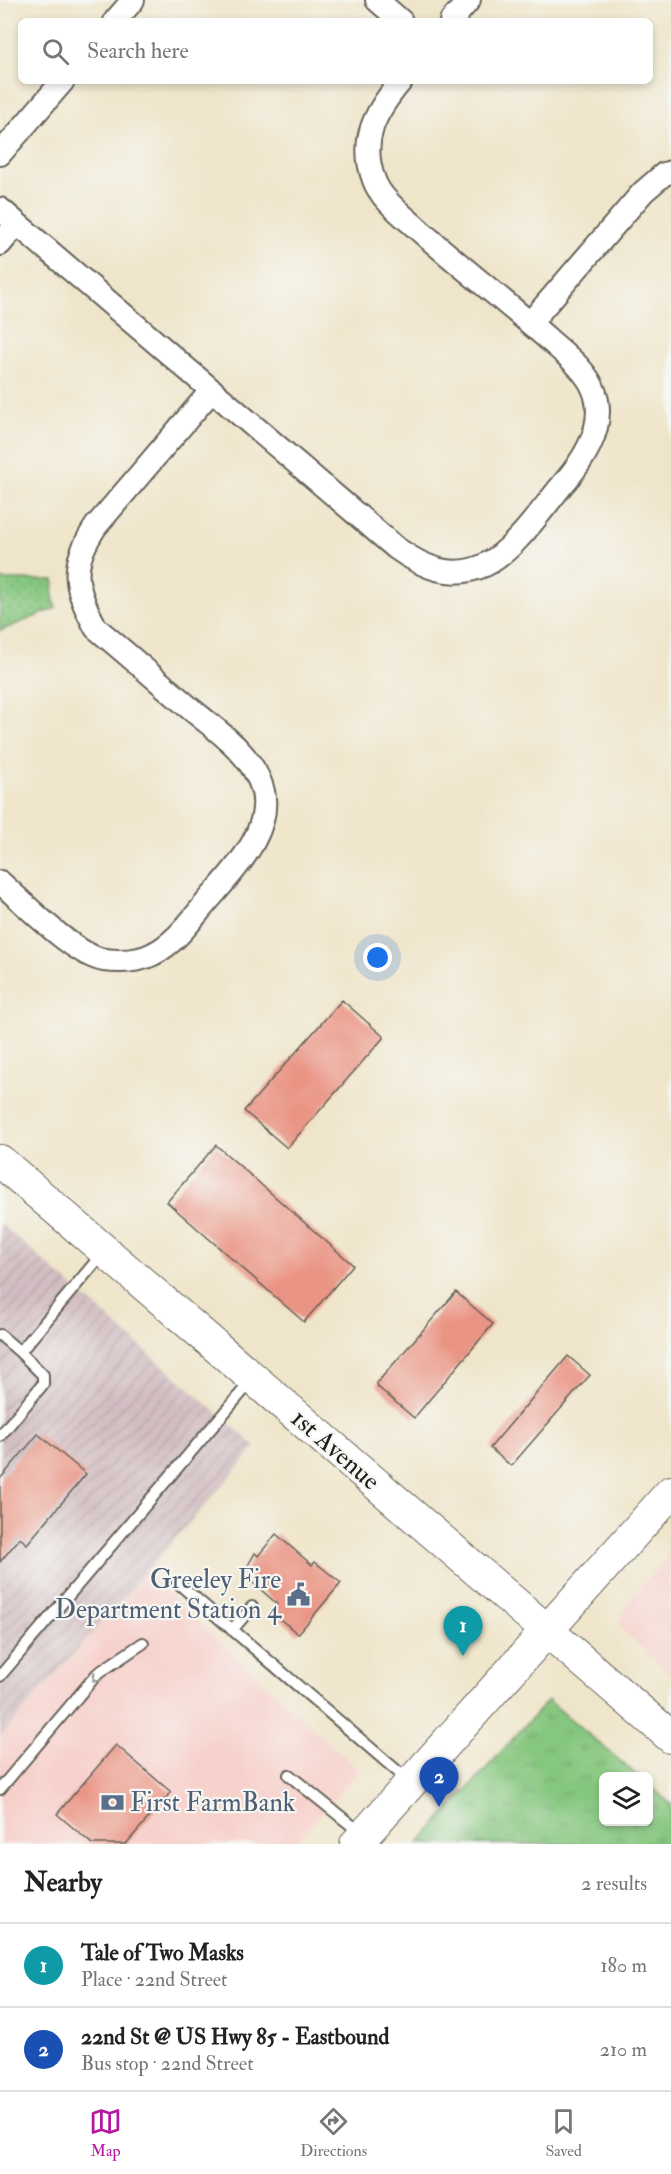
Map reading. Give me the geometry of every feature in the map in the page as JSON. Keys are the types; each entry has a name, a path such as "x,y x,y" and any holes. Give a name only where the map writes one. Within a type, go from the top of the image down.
{"main road":[{"name":"1st Avenue","path":"0,1161 671,1737"},
{"path":"360,1840 671,1492"}],"street":[{"path":"118,18 133,0"},
{"path":"377,0 398,18"},
{"path":"454,18 469,0"},
{"path":"0,154 60,84"},
{"path":"0,209 396,548 418,564 455,573 483,566 502,555 578,467 590,446 596,423 596,394 586,377 570,358 394,208 377,188 368,159 370,128 398,84"},
{"path":"530,323 643,192 671,172"},
{"path":"0,244 17,224"},
{"path":"0,882 79,950 102,960 126,962 140,959 154,954 175,940 247,855 260,825 263,804 261,783 243,754 96,628 83,604 76,573 82,547 96,526 212,390"}],"lane":[{"path":"20,1352 105,1251"},
{"path":"0,1335 43,1375 43,1384 0,1436"},
{"path":"0,1676 254,1378"},
{"path":"178,1584 411,1782"},
{"path":"232,1630 252,1607"},
{"path":"0,1789 97,1674 143,1643"},
{"path":"289,1774 360,1840"}],"shaded area":[{"path":"0,1223 256,1447 0,1737"},
{"path":"671,1552 671,1675 619,1627 626,1604"},
{"path":"146,1573 359,1771 294,1844 0,1844 0,1737"}],"green space":[{"path":"0,580 54,580 53,597 56,608 0,631"},
{"path":"548,1700 633,1772 599,1772 599,1826 653,1826 653,1788 671,1804 671,1844 418,1844"}],"building":[{"path":"342,1000 384,1037 287,1148 244,1111"},
{"path":"216,1145 353,1265 304,1322 167,1202"},
{"path":"456,1292 493,1324 414,1418 378,1387 377,1383"},
{"path":"568,1356 590,1375 511,1466 490,1448"},
{"path":"38,1434 86,1474 27,1544 20,1538 0,1562 0,1479"},
{"name":"Greeley Fire Department Station 4","path":"276,1534 312,1565 315,1562 341,1583 298,1634 273,1613 277,1604 243,1574 255,1553 258,1556"},
{"path":"116,1745 171,1792 126,1844 92,1844 57,1814"}],"place":[{"name":"Greeley Fire Department Station 4","path":"299,1594"},
{"name":"Tale of Two Masks","path":"463,1656"},
{"name":"First FarmBank","path":"112,1802"},
{"name":"22nd St @ US Hwy 85 - Eastbound","path":"439,1807"}]}
